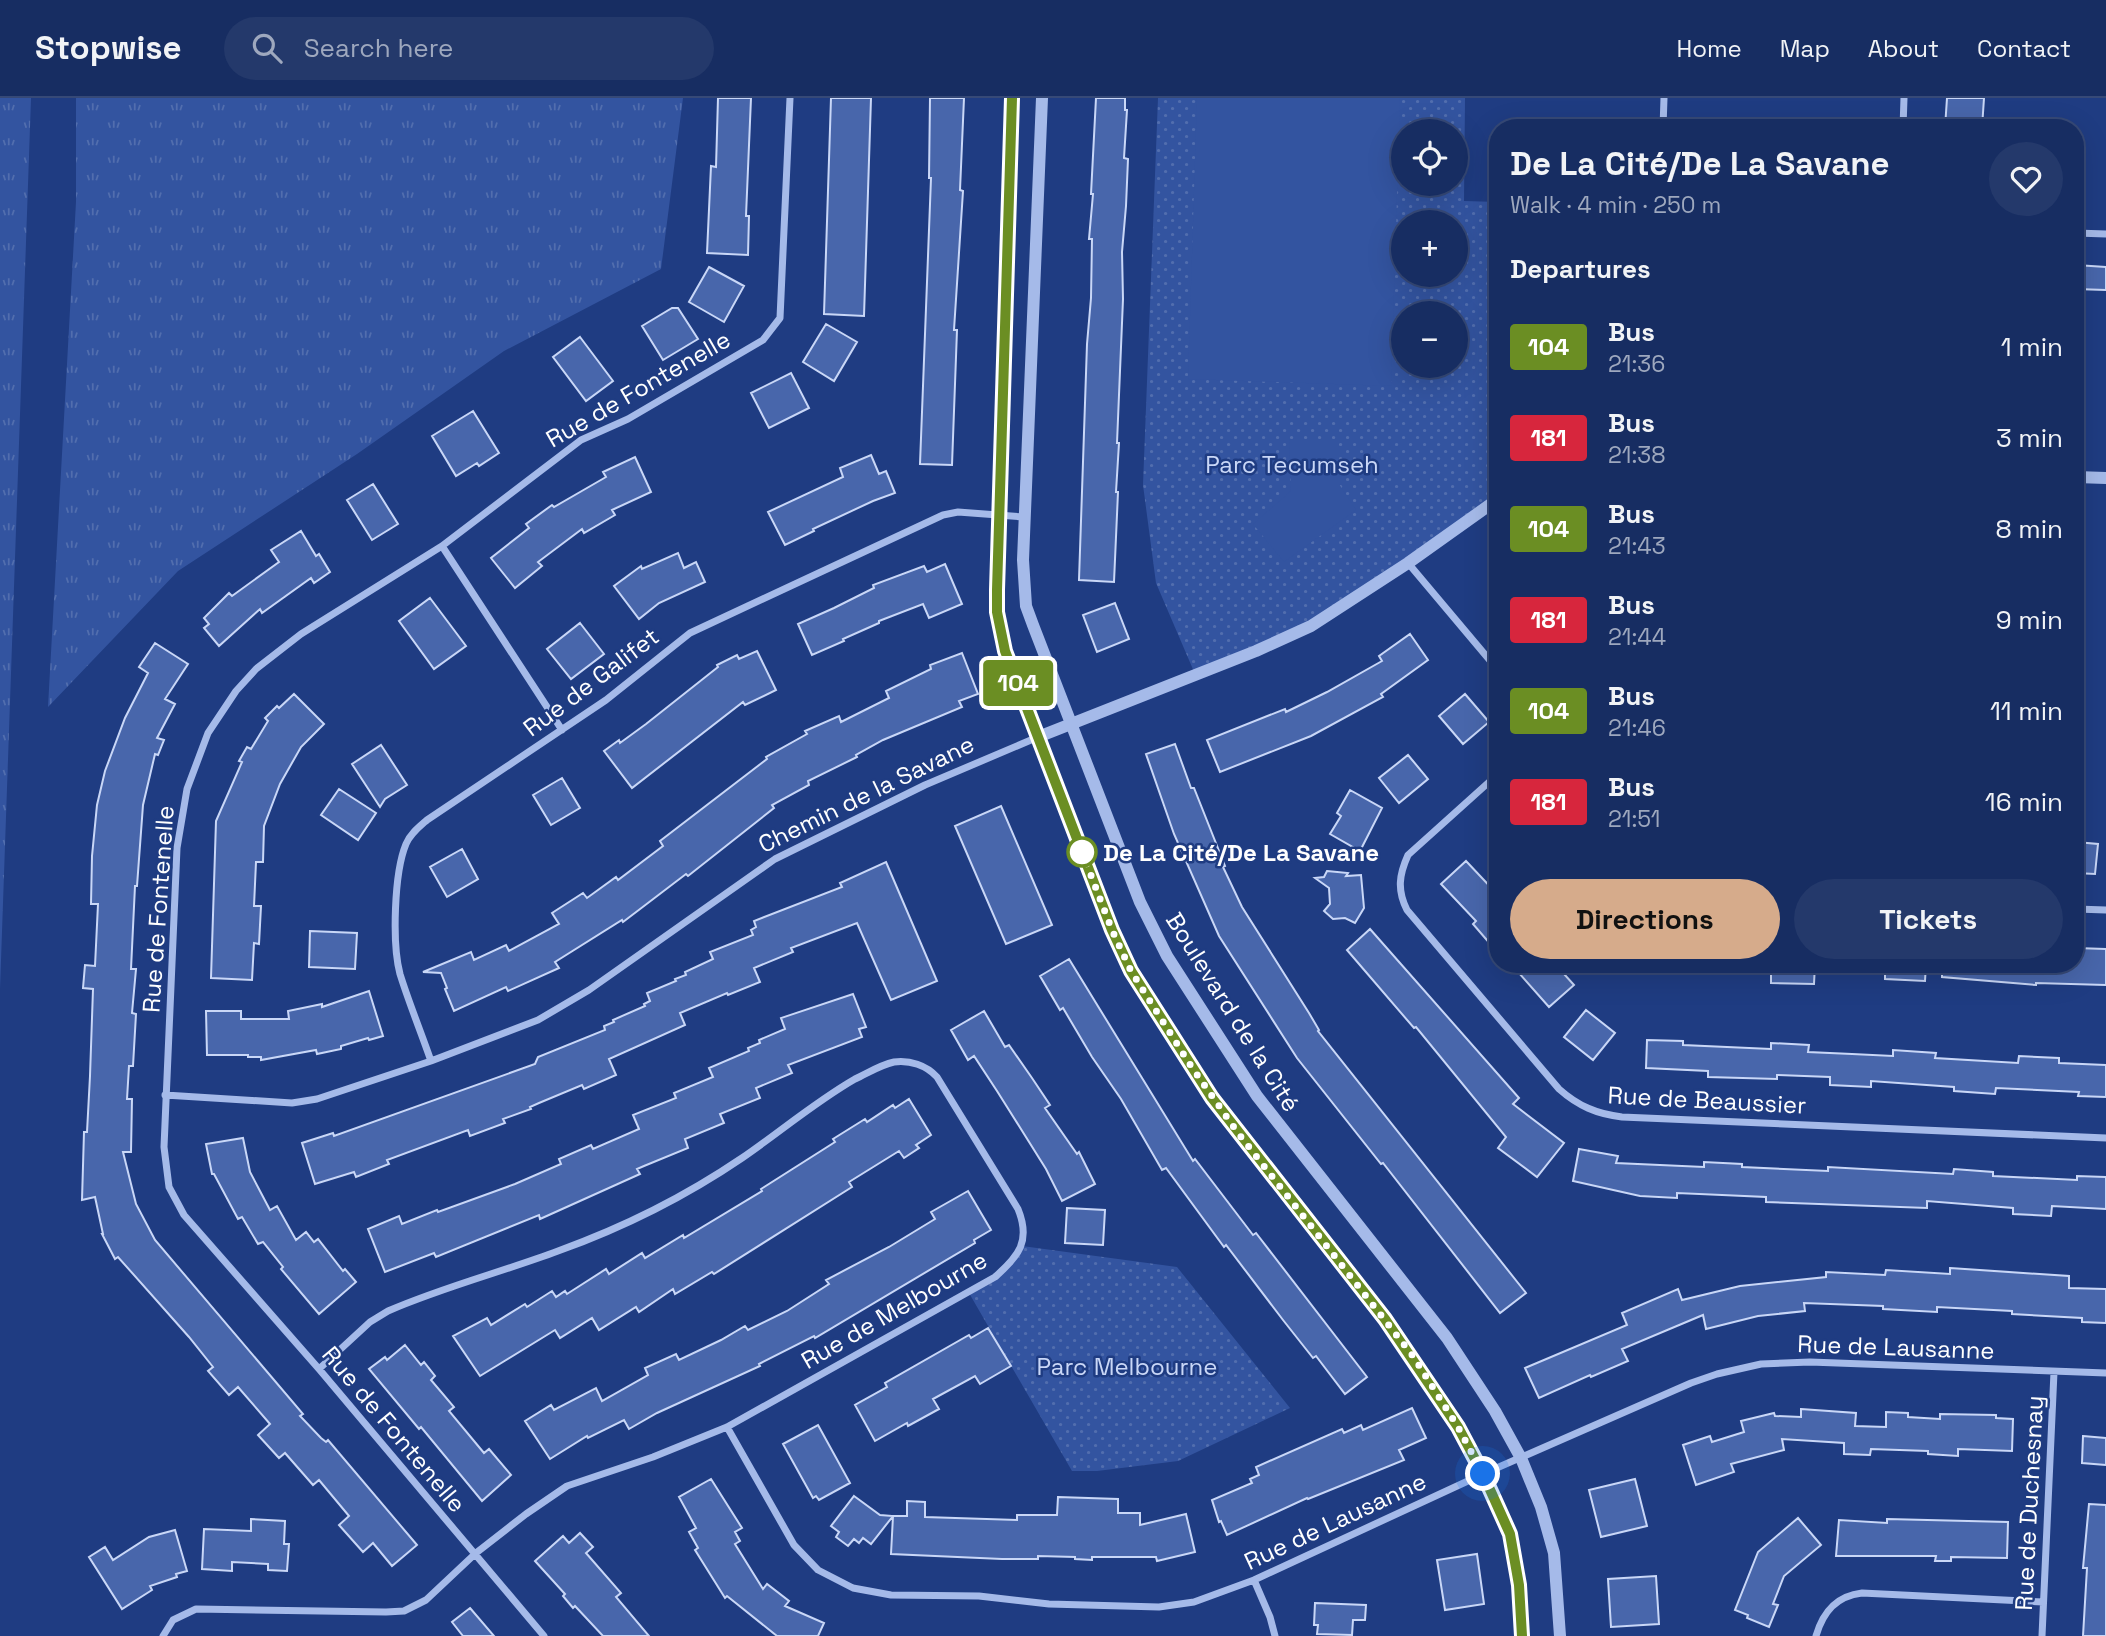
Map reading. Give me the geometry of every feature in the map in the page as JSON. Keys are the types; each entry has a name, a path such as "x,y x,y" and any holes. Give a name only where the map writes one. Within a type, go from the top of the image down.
{"street":[{"name":"Rue de Fontenelle","path":"544,1636 175,1202 165,1169 165,1095 180,826 187,789 208,733 236,691 265,662 301,634 442,545 581,440 628,419 763,340 780,318 790,98"},
{"path":"1012,98 997,601 1000,633 1112,930 1131,971 1212,1098 1413,1356 1458,1427 1483,1474 1510,1534 1516,1559 1522,1636"},
{"name":"Boulevard de la Cité","path":"1042,98 1024,517 1026,606 1140,902 1167,956 1257,1097 1447,1338 1495,1411 1521,1458 1541,1507 1554,1553 1560,1636"},
{"path":"1663,119 1664,98"},
{"path":"1903,119 1904,98"},
{"path":"2084,233 2106,234"},
{"path":"2084,477 2106,478"},
{"name":"Chemin de la Savane","path":"165,1095 292,1102 317,1099 431,1061 538,1020 566,1005 775,859 967,765 1293,635 1335,612 1489,505"},
{"name":"Rue de Galifet","path":"431,1061 400,971 395,936 400,869 407,842 414,831 606,700 676,643 705,626 943,515 958,512 1024,517"},
{"path":"442,545 562,730"},
{"path":"1408,563 1489,659"},
{"name":"Rue de Beaussier","path":"1489,782 1408,855 1401,870 1401,898 1407,910 1572,1101 1603,1115 1622,1117 2106,1138"},
{"path":"2084,909 2106,910"},
{"name":"Rue de Melbourne","path":"163,1636 173,1620 196,1609 404,1611 426,1600 476,1553 567,1486 653,1457 727,1427 995,1277 1015,1258 1022,1246 1023,1222 1018,1209 945,1087 929,1069 920,1064 897,1062 875,1068 828,1095 742,1158 635,1219 559,1251 388,1311 370,1322 319,1369"},
{"name":"Rue de Lausanne","path":"727,1427 794,1545 818,1570 853,1588 891,1595 1159,1607 1194,1602 1254,1580 1483,1474 1717,1374 1761,1364 1810,1362 2106,1373"},
{"name":"Rue de Duchesnay","path":"2042,1636 2054,1371"},
{"path":"1254,1580 1275,1636"},
{"path":"1816,1636 1827,1610 1849,1595 1862,1593 2043,1602"}],"green space":[{"path":"0,98 31,98 0,989"},
{"path":"76,98 683,98 661,269 504,351 357,454 178,571 48,707 76,202"},
{"name":"Parc Tecumseh","path":"1158,98 1465,98 1465,119 1391,119 1391,196 1464,196 1464,201 1489,202 1489,505 1335,612 1195,674 1156,583 1143,485"},
{"path":"1197,98 1400,98 1399,119 1391,119 1391,196 1397,196 1396,210 1391,210 1391,287 1394,287 1394,301 1391,301 1391,386 1188,379"},
{"path":"1289,439 1339,439 1339,484 1356,510 1284,562 1253,524 1291,491"},
{"name":"Parc Melbourne","path":"1022,1246 1177,1267 1290,1408 1178,1461 1097,1471 1072,1471 969,1293 1004,1269"}],"building":[{"path":"718,98 751,98 746,216 749,216 748,255 707,253 711,166 716,167"},
{"path":"831,98 871,98 864,316 824,314"},
{"path":"930,98 964,98 960,190 963,191 954,330 957,330 952,465 920,464 931,178"},
{"path":"1096,98 1125,98 1127,110 1124,158 1128,159 1122,252 1123,299 1114,582 1079,580"},
{"path":"1947,98 1984,98 1983,119 1946,119"},
{"path":"2084,266 2106,267 2106,290 2084,289"},
{"path":"709,267 744,286 724,322 689,302"},
{"path":"672,308 678,308 698,339 663,360 642,326"},
{"path":"826,324 857,342 834,381 803,362"},
{"path":"580,337 613,381 586,401 553,357"},
{"path":"791,373 809,408 769,428 751,393"},
{"path":"473,411 499,453 456,476 432,436"},
{"path":"871,455 879,474 886,471 895,493 813,529 814,531 785,545 768,512 843,477 840,468"},
{"path":"635,457 651,492 612,510 615,515 584,533 582,529 538,562 542,566 515,588 491,558 529,528 526,524 552,505 554,507 606,477 603,472"},
{"path":"373,484 398,524 372,540 347,500"},
{"path":"301,531 316,556 319,554 330,572 314,583 311,578 262,613 260,609 219,646 204,628 209,624 204,618 229,593 232,596 279,562 271,550"},
{"path":"678,553 684,568 696,562 705,582 659,603 639,619 614,586 641,566 642,569"},
{"path":"945,564 962,604 929,618 923,604 879,621 812,655 798,624 874,588 873,585 924,566 927,572"},
{"path":"430,598 466,646 434,669 399,621"},
{"path":"1115,603 1129,639 1097,652 1083,615"},
{"path":"580,623 604,654 571,679 547,649"},
{"path":"1410,634 1428,660 1381,694 1383,697 1311,736 1220,772 1207,740 1285,709 1286,712 1327,692 1382,661 1379,656"},
{"path":"155,643 188,664 165,699 175,704 157,738 164,740 158,755 155,754 143,805 135,886 131,969 136,969 132,1013 136,1014 133,1066 129,1066 127,1099 132,1099 131,1152 123,1152 136,1204 155,1240 303,1414 300,1416 321,1438 326,1442 328,1440 417,1545 392,1566 373,1543 363,1552 339,1525 349,1516 319,1480 313,1485 285,1453 279,1458 258,1435 270,1424 238,1387 229,1395 208,1371 213,1367 189,1337 118,1257 115,1259 102,1234 95,1197 82,1200 93,989 83,988 85,965 95,966 98,904 91,904 97,805 105,771 125,718 148,673 139,667"},
{"path":"757,651 776,690 745,705 743,702 632,788 604,751 646,724 718,667 717,665 737,655 739,659"},
{"path":"962,653 978,694 959,701 962,707 883,740 856,755 857,757 808,781 809,785 772,805 774,808 688,876 686,874 623,922 622,920 555,962 559,968 508,991 506,987 454,1011 441,973 423,972 471,952 474,960 506,945 509,951 559,924 552,913 583,893 587,898 616,877 618,880 663,846 660,841 767,759 766,757 807,734 805,731 839,716 841,722 889,698 886,691 931,669 930,665"},
{"path":"294,694 324,724 301,747 280,784 264,826 263,862 256,862 254,906 261,906 259,944 254,943 252,980 211,978 216,821 247,747 251,749 268,721 265,718"},
{"path":"1465,694 1489,722 1463,744 1439,716"},
{"path":"1175,744 1225,866 1223,867 1242,907 1318,1031 1526,1293 1500,1313 1297,1058 1219,936 1174,834 1146,754"},
{"path":"381,745 407,785 385,799 380,807 352,764"},
{"path":"1408,755 1428,779 1399,803 1379,778"},
{"path":"562,778 580,808 551,825 533,795"},
{"path":"339,789 376,813 358,840 321,815"},
{"path":"1350,790 1382,808 1360,851 1330,834 1341,816 1337,813"},
{"path":"1001,806 1052,925 1006,944 955,826"},
{"path":"2084,843 2098,844 2095,874 2084,873"},
{"path":"462,849 478,879 447,897 430,867"},
{"path":"1466,861 1489,885 1489,943 1473,924 1476,921 1441,884"},
{"path":"886,862 937,981 891,1000 857,923 791,948 793,952 754,968 760,982 680,1013 685,1025 609,1059 616,1075 584,1089 582,1085 503,1119 505,1123 470,1136 468,1130 387,1160 389,1164 356,1177 354,1172 315,1184 302,1143 333,1133 334,1136 535,1064 538,1057 605,1030 604,1026 614,1022 613,1020 645,1006 644,1004 650,1001 647,993 676,981 675,979 686,975 685,972 713,959 710,952 753,935 751,930 756,927 754,921 842,887 840,883"},
{"path":"1327,871 1348,873 1346,876 1361,875 1364,908 1355,923 1345,918 1333,919 1324,911 1330,904 1329,888 1315,878 1324,877"},
{"path":"1370,929 1519,1098 1513,1104 1564,1143 1537,1177 1498,1148 1506,1137 1416,1027 1414,1028 1347,950"},
{"path":"310,931 357,933 355,969 309,967"},
{"path":"2084,948 2106,949 2106,985 2036,985 1942,977 1942,973 2084,973"},
{"path":"1069,959 1193,1161 1195,1159 1253,1235 1256,1233 1367,1377 1345,1394 1316,1356 1313,1358 1226,1245 1224,1247 1166,1168 1162,1170 1063,1008 1060,1010 1040,976"},
{"path":"1519,973 1563,973 1574,985 1549,1007"},
{"path":"1771,973 1815,973 1814,984 1771,983"},
{"path":"1885,973 1925,973 1925,981 1885,979"},
{"path":"369,991 383,1036 317,1054 316,1050 261,1060 261,1057 248,1055 207,1055 206,1011 241,1011 241,1019 289,1019 288,1011 322,1004 322,1007"},
{"path":"853,994 866,1027 859,1029 862,1037 788,1065 792,1073 756,1088 760,1098 720,1114 724,1123 685,1139 688,1148 637,1169 640,1174 540,1219 539,1215 436,1257 434,1253 385,1272 368,1229 399,1216 402,1224 515,1184 561,1164 559,1159 591,1145 593,1149 639,1129 633,1115 676,1098 674,1093 713,1077 709,1068 749,1051 748,1048 760,1043 759,1040 785,1029 781,1018"},
{"path":"1586,1010 1615,1033 1593,1060 1564,1037"},
{"path":"984,1011 1005,1047 1009,1045 1050,1105 1045,1108 1077,1154 1079,1152 1095,1184 1062,1201 1046,1169 974,1056 968,1060 951,1030"},
{"path":"1647,1040 1683,1041 1683,1045 1771,1049 1771,1043 1809,1045 1808,1052 1893,1056 1893,1050 1936,1053 1935,1058 2018,1063 2019,1056 2059,1058 2059,1063 2106,1065 2106,1097 2078,1096 2079,1092 1996,1088 1995,1094 1954,1091 1954,1087 1871,1081 1871,1087 1830,1085 1830,1077 1708,1077 1708,1071 1646,1068"},
{"path":"909,1099 931,1135 916,1145 919,1148 904,1158 899,1151 849,1182 852,1187 714,1274 712,1272 675,1294 673,1289 639,1312 636,1307 599,1330 592,1318 560,1338 555,1330 480,1376 453,1336 487,1318 491,1325 552,1291 556,1297 565,1291 567,1294 606,1269 609,1274 642,1253 645,1258 683,1235 684,1238 762,1191 761,1189 835,1142 833,1139 865,1119 867,1122 893,1105 895,1108"},
{"path":"243,1138 250,1172 270,1210 277,1206 296,1240 306,1232 314,1242 318,1239 343,1271 345,1269 356,1282 319,1314 281,1269 283,1267 263,1242 258,1244 242,1217 238,1219 212,1174 206,1144"},
{"path":"1579,1149 1618,1156 1616,1163 1704,1167 1704,1162 1742,1164 1742,1167 1828,1171 1828,1167 1953,1174 1954,1169 1993,1172 1993,1176 2077,1180 2077,1176 2106,1177 2106,1209 2052,1206 2051,1216 2013,1214 2013,1208 1927,1201 1927,1208 1766,1202 1766,1197 1677,1193 1677,1198 1640,1196 1573,1181"},
{"path":"968,1191 991,1230 974,1240 975,1243 815,1338 814,1336 759,1364 760,1366 657,1413 629,1429 624,1420 588,1438 587,1436 550,1459 525,1421 551,1405 554,1410 596,1388 602,1401 648,1375 645,1368 676,1354 679,1360 745,1326 748,1330 787,1311 829,1284 826,1280 935,1219 931,1212"},
{"path":"1067,1208 1105,1210 1103,1245 1065,1243"},
{"path":"1950,1268 2069,1276 2069,1288 2106,1289 2106,1323 2082,1322 2082,1318 2012,1314 2012,1311 1937,1307 1937,1312 1883,1309 1883,1306 1804,1303 1805,1311 1758,1316 1706,1329 1703,1315 1622,1349 1628,1361 1539,1398 1525,1368 1627,1325 1622,1313 1678,1289 1682,1300 1740,1286 1826,1277 1826,1272 1885,1275 1886,1270 1950,1274"},
{"path":"988,1328 1011,1366 980,1384 975,1376 933,1399 939,1409 875,1441 855,1405 887,1387 885,1383 969,1335 971,1338"},
{"path":"405,1345 421,1365 424,1362 435,1376 431,1380 454,1407 449,1411 484,1453 489,1449 511,1475 482,1501 369,1369 385,1357 387,1360"},
{"path":"1412,1408 1426,1438 1399,1450 1404,1460 1307,1498 1227,1535 1221,1521 1219,1522 1212,1500 1252,1483 1250,1479 1259,1475 1256,1467 1342,1429 1344,1433 1361,1425 1363,1430"},
{"path":"1801,1409 1856,1413 1855,1426 1886,1427 1886,1412 1908,1413 1908,1417 1940,1419 1940,1414 1996,1415 1996,1418 2013,1419 2012,1451 1958,1449 1958,1456 1928,1454 1928,1451 1871,1449 1870,1455 1844,1454 1844,1443 1782,1439 1784,1450 1731,1464 1734,1472 1696,1485 1683,1445 1710,1436 1712,1442 1744,1432 1741,1421 1774,1413 1775,1416 1801,1417"},
{"path":"818,1425 850,1483 819,1500 816,1496 813,1498 783,1444"},
{"path":"2083,1436 2106,1438 2106,1465 2082,1463"},
{"path":"711,1479 742,1528 735,1532 740,1541 735,1544 763,1589 767,1584 789,1601 785,1606 824,1623 818,1636 777,1636 727,1596 725,1598 695,1550 698,1548 689,1532 696,1528 679,1497"},
{"path":"1635,1479 1647,1526 1601,1537 1589,1490"},
{"path":"854,1496 880,1515 893,1516 871,1544 863,1538 859,1543 854,1539 848,1546 836,1537 839,1532 831,1526"},
{"path":"1058,1497 1118,1499 1118,1513 1140,1513 1140,1525 1186,1514 1195,1552 1157,1561 1156,1557 1092,1557 1092,1560 1038,1556 1038,1559 1002,1559 891,1554 893,1516 907,1516 907,1501 925,1502 925,1517 1017,1520 1017,1515 1057,1515"},
{"path":"2089,1504 2106,1505 2106,1636 2083,1636 2087,1568 2083,1568"},
{"path":"1798,1518 1821,1545 1784,1576 1773,1604 1778,1605 1769,1627 1735,1610 1758,1552"},
{"path":"251,1519 285,1521 284,1544 289,1544 287,1571 268,1570 268,1564 232,1562 232,1571 202,1569 204,1529 251,1531"},
{"path":"1887,1519 2008,1522 2007,1558 1951,1557 1951,1561 1935,1561 1936,1556 1836,1556 1839,1520 1887,1523"},
{"path":"175,1530 187,1571 150,1586 152,1590 122,1609 89,1557 105,1547 113,1560 149,1537"},
{"path":"580,1533 593,1547 586,1553 621,1593 616,1597 649,1636 603,1636 575,1606 573,1608 563,1596 565,1594 535,1561 563,1536 569,1543"},
{"path":"1477,1554 1484,1604 1445,1610 1437,1560"},
{"path":"1656,1576 1659,1624 1611,1627 1608,1579"},
{"path":"1315,1603 1366,1605 1365,1620 1353,1620 1352,1635 1317,1634 1318,1625 1314,1625"},
{"path":"470,1608 494,1636 463,1636 452,1622"}],"bus line":[{"name":"104","path":"1012,98 997,590 997,612 1005,651 1112,930 1131,971 1212,1098 1413,1356 1458,1427 1483,1474 1510,1534 1521,1601 1522,1636"}],"place":[{"name":"De La Cité/De La Savane","path":"1082,852"}],"route":[{"path":"1082,852 1131,971 1191,1066 1238,1133 1413,1356 1458,1427 1483,1474"}]}
